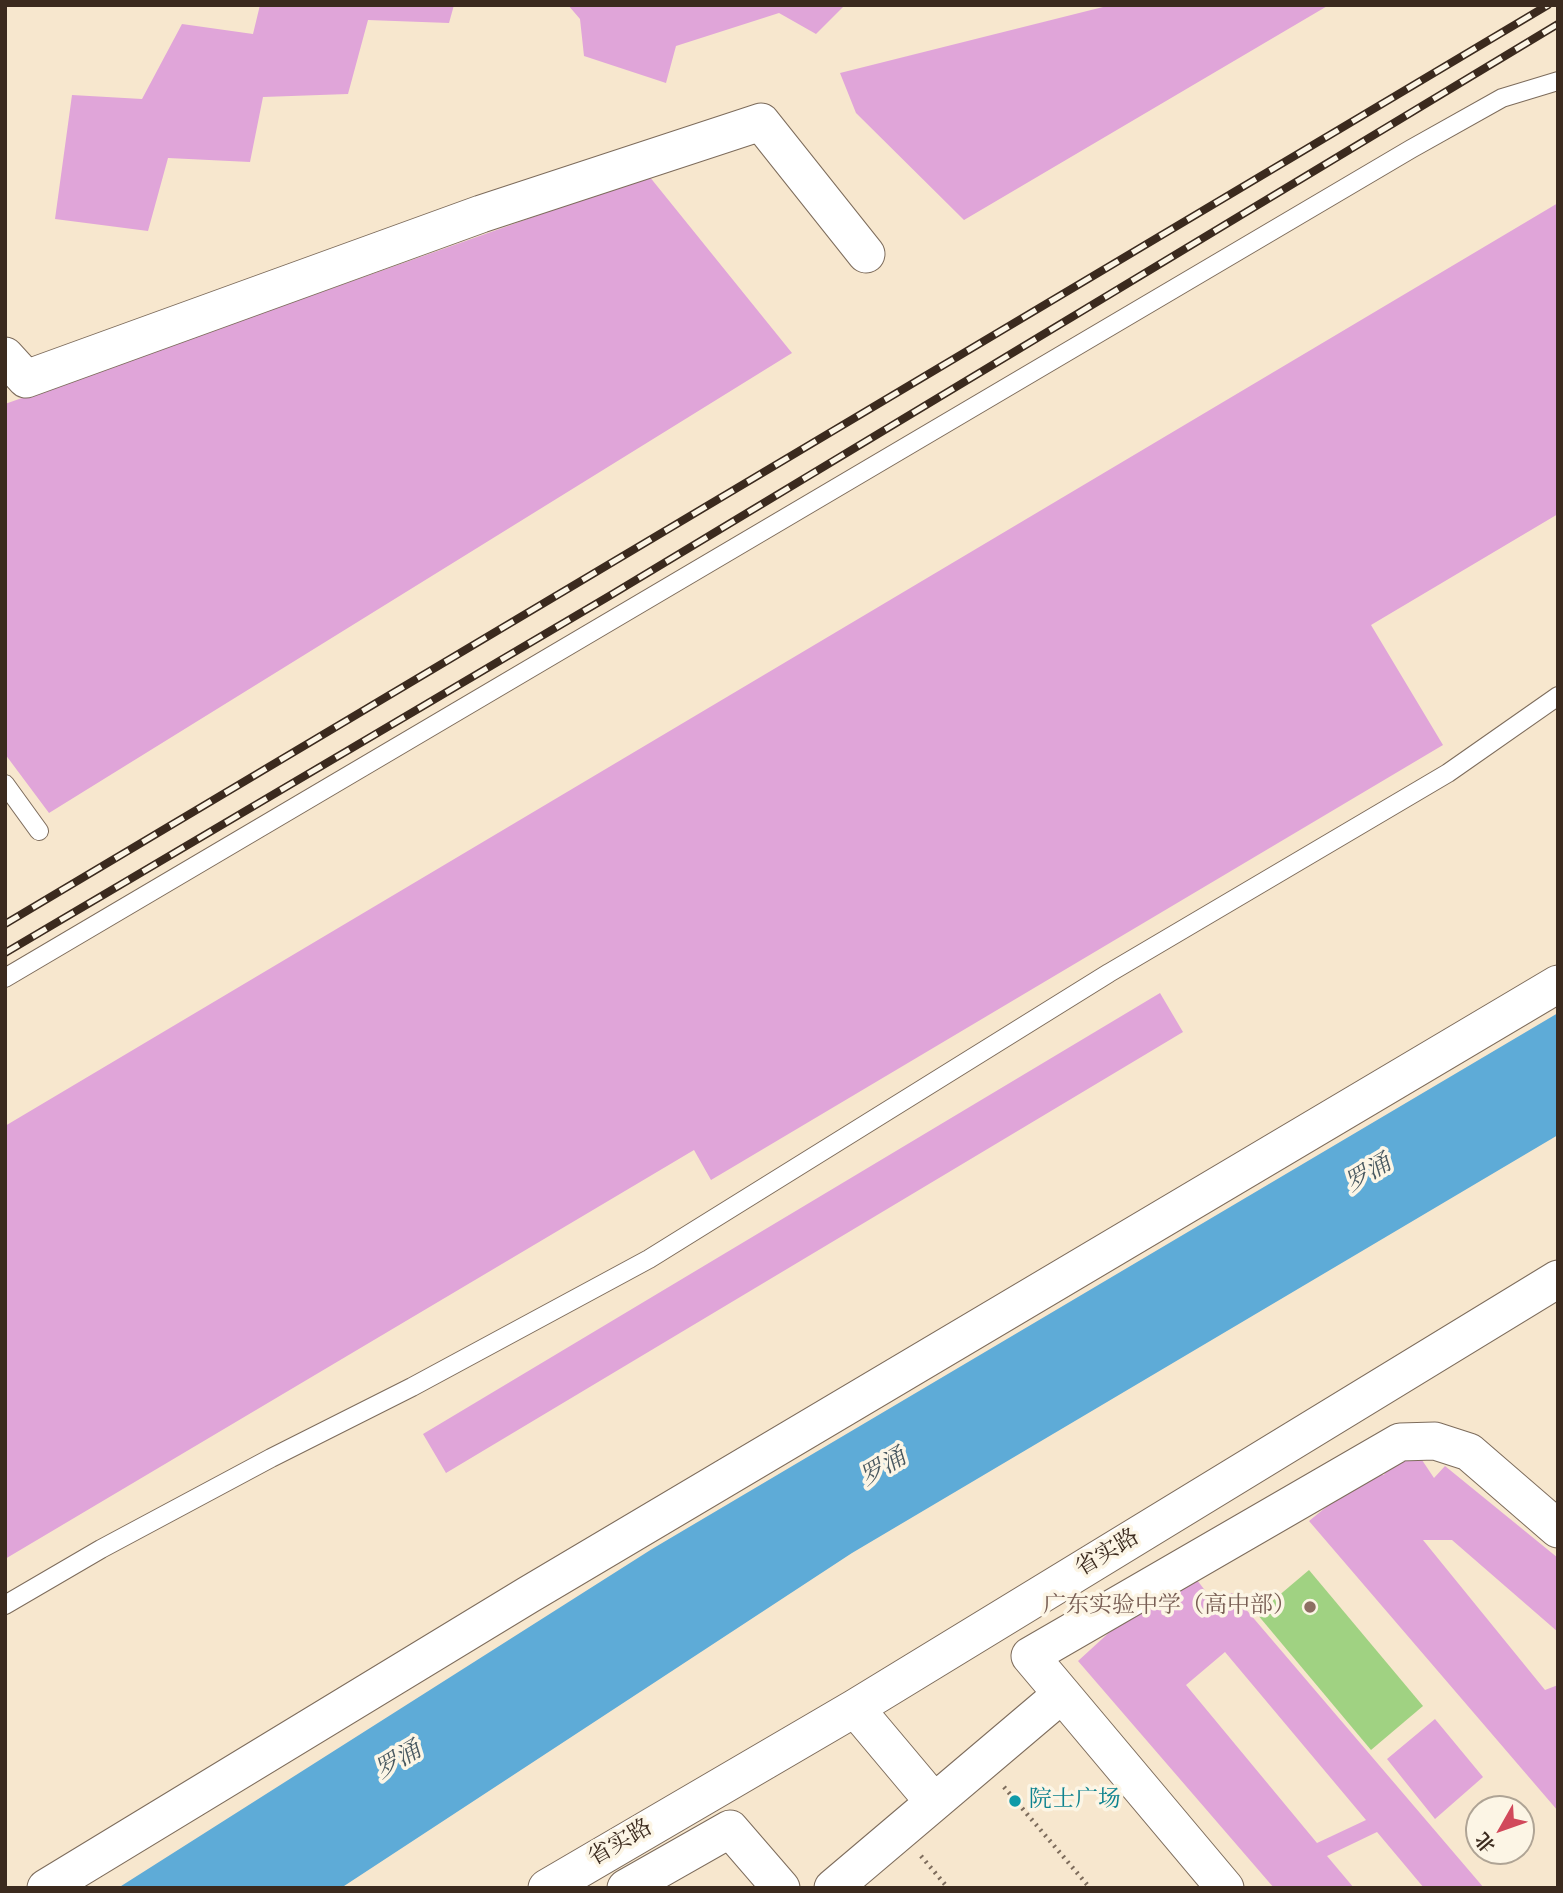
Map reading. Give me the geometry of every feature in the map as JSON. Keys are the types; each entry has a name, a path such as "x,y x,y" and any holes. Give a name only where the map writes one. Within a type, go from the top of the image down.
{"street":[{"path":"5,356 26,379 481,214 761,122 866,254"},
{"path":"46,1888 552,1581 1558,984"},
{"name":"省实路","path":"547,1888 855,1708 1558,1279"},
{"path":"1225,1888 1030,1656 1400,1442 1435,1441 1469,1452 1558,1529"},
{"path":"834,1888 1062,1694"},
{"path":"855,1708 934,1802"},
{"path":"626,1888 730,1829 781,1888"}],"lane":[{"path":"5,978 1453,124 1502,98 1558,81"},
{"path":"5,1605 100,1549 412,1387 649,1259 1109,973 1448,773 1558,696"},
{"path":"5,785 39,831"}],"path":[{"path":"982,1762 1090,1888"}],"green space":[{"path":"1309,1570 1423,1706 1371,1750 1257,1614"}],"water":[{"name":"罗涌","path":"1558,1013 1558,1135 852,1553 341,1888 118,1888 652,1549"}],"building":[{"path":"260,5 454,5 449,23 368,20 348,94 263,97 250,162 168,158 148,231 55,219 72,95 142,99 182,24 253,34"},
{"path":"568,5 845,5 816,34 779,13 676,46 666,83 584,56 580,19"},
{"path":"1111,5 1329,5 964,220 856,113 840,73"},
{"path":"649,176 792,353 49,813 5,754 5,404"},
{"path":"1558,203 1558,514 1371,625 1443,745 711,1180 694,1150 5,1559 5,1126"},
{"path":"1160,993 1183,1032 446,1473 423,1434"},
{"path":"1405,1455 1422,1460 1434,1478 1445,1466 1558,1558 1558,1632 1452,1540 1423,1540 1545,1690 1558,1685 1558,1811 1309,1521 1367,1474 1384,1475 1390,1460"},
{"path":"1197,1580 1210,1597 1232,1593 1484,1888 1424,1888 1377,1832 1327,1856 1354,1888 1274,1888 1078,1661 1125,1618 1157,1604 1163,1588","holes":["1225,1652 1366,1820 1317,1843 1186,1685"]},
{"path":"1435,1719 1483,1777 1435,1819 1387,1759"}],"railway":[{"path":"5,924 1548,5"},
{"path":"5,953 611,595 1558,24"}],"place":[{"name":"广东实验中学（高中部）","path":"1310,1607"},
{"name":"院士广场","path":"1015,1801"}]}
